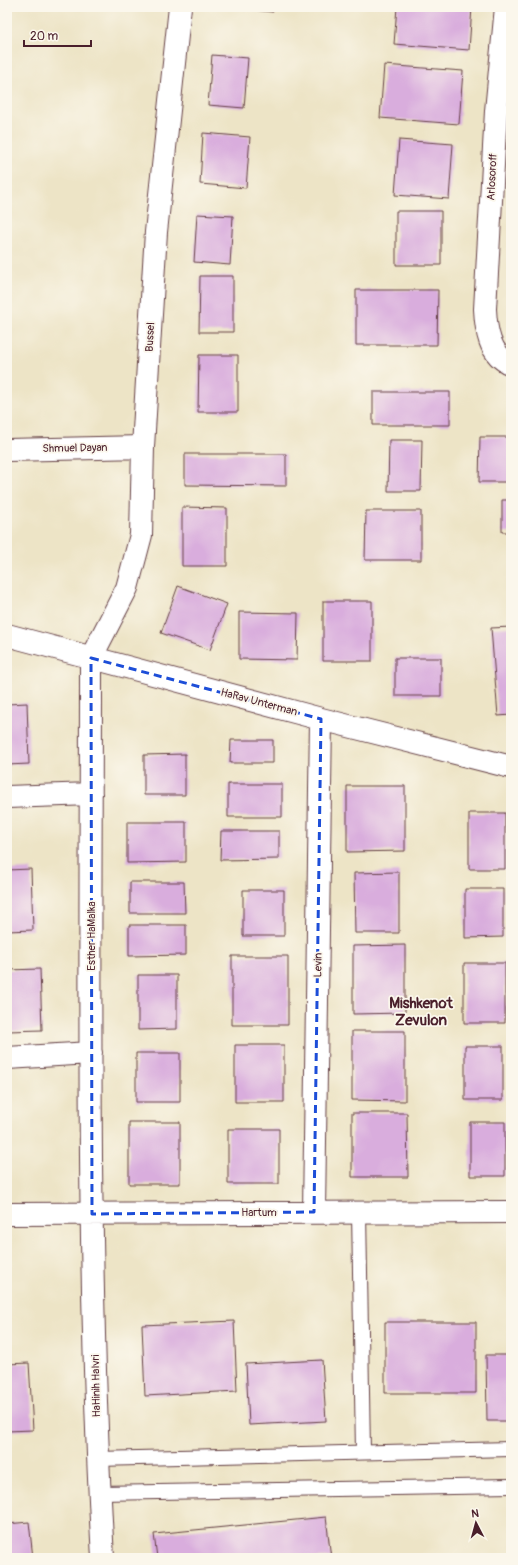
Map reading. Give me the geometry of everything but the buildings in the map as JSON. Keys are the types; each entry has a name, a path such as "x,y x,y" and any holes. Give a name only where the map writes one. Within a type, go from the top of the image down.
{"street":[{"name":"Bussel","path":"91,658 127,588 141,535 143,447 156,232 180,7"},
{"name":"Arlosoroff","path":"506,7 496,111 485,309 487,332 492,346 507,362 511,364"},
{"name":"Shmuel Dayan","path":"7,450 143,447"},
{"name":"HaRav Unterman","path":"7,635 321,719 511,766"},
{"name":"Esther HaMalka","path":"91,658 92,1214"},
{"name":"Levin","path":"314,1212 321,719"},
{"path":"7,797 91,794"},
{"path":"7,1058 91,1053"},
{"name":"Hartum","path":"7,1214 511,1212"},
{"name":"HaHinih HaIvri","path":"92,1214 97,1459 103,1558"}],"lane":[{"path":"359,1212 363,1452"},
{"path":"97,1459 511,1449"},
{"path":"99,1493 511,1486"}],"highlighted area":[{"path":"91,658 321,719 314,1212 92,1214"}],"district":[{"name":"Mishkenot Zevulon","path":"421,1012"}]}
